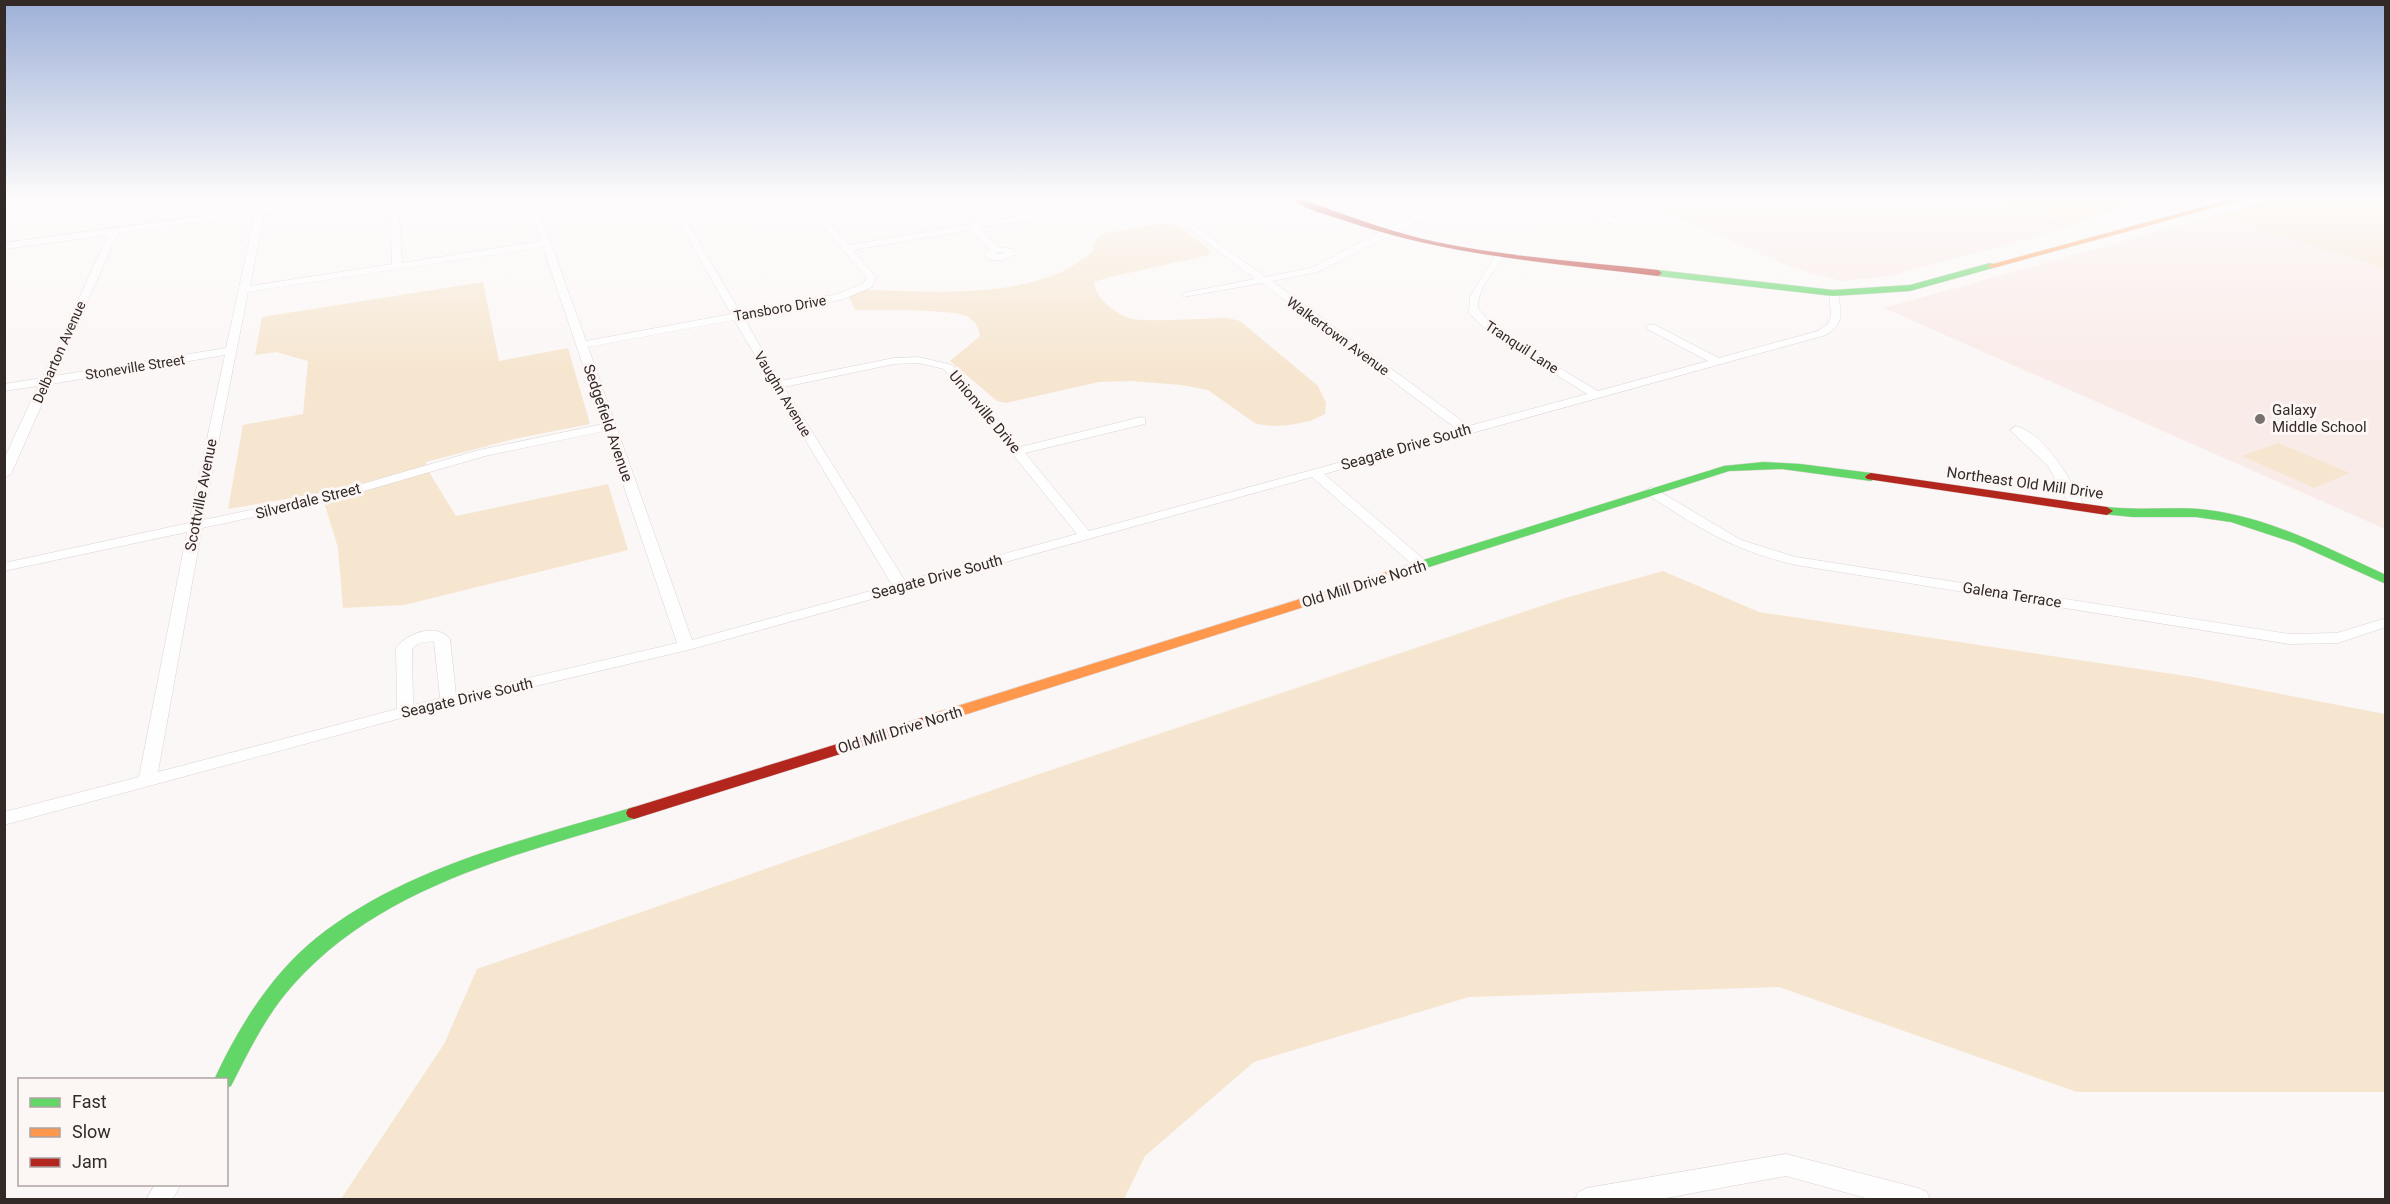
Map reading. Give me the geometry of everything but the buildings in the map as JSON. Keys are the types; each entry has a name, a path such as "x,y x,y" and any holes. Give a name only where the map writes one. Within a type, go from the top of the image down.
{"street":[{"name":"Delbarton Avenue","path":"4,474 103,255"},
{"name":"Scottville Avenue","path":"147,781 195,527 250,255"},
{"path":"397,255 397,266"},
{"path":"243,290 468,255"},
{"name":"Sedgefield Avenue","path":"552,255 580,345 686,646"},
{"name":"Vaughn Avenue","path":"701,255 735,316 901,587"},
{"name":"Tansboro Drive","path":"580,345 841,297 868,285 871,277 853,255"},
{"name":"Walkertown Avenue","path":"1229,255 1466,430"},
{"path":"1187,295 1314,270 1343,255"},
{"name":"Tranquil Lane","path":"1499,255 1473,299 1473,310 1493,330 1598,396"},
{"path":"1510,255 1833,294 1910,288 2032,255"},
{"name":"Seagate Drive South","path":"4,819 405,712 686,646 1822,333 1833,326 1836,315 1833,294"},
{"path":"1651,327 1718,362"},
{"name":"Stoneville Street","path":"4,388 231,351"},
{"name":"Unionville Drive","path":"777,385 894,361 920,360 948,367 1086,536"},
{"path":"1018,452 1141,421"},
{"name":"Silverdale Street","path":"4,567 333,496 483,453 609,426"},
{"path":"2016,430 2043,450 2058,468 2078,507"},
{"name":"Northeast Old Mill Drive","path":"1652,491 1728,468 1772,464 2134,515 2186,513 2233,518 2287,534 2385,580"},
{"path":"1315,473 1423,566"},
{"name":"Old Mill Drive North","path":"225,1078 254,1022 273,993 302,962 328,938 360,916 399,893 444,873 1423,566 1652,491"},
{"name":"Galena Terrace","path":"1652,491 1733,543 1759,553 1796,561 2289,639 2338,638 2385,622"},
{"path":"405,712 402,654 408,644 421,637 437,636 442,639 449,702"},
{"path":"1587,1200 1785,1165 1918,1200"},
{"path":"158,1200 168,1186"}],"shaded area":[{"path":"1087,255 1209,255 1110,277 1094,282 1095,288 1106,304 1129,318 1161,320 1228,318 1240,321 1318,386 1326,403 1325,414 1310,421 1290,425 1256,424 1208,390 1181,385 1131,381 1099,382 1006,403 997,401 950,361 980,336 977,326 971,319 947,312 855,310 849,296 865,290 938,292 988,290 1036,281 1059,273"},
{"path":"1764,255 1967,255 1889,276 1842,281 1793,268"},
{"name":"Galaxy Middle School","path":"2073,255 2342,255 2385,269 2385,529 1884,308"},
{"path":"2342,255 2385,255 2385,269"},
{"path":"483,282 499,361 568,348 590,424 514,439 426,462 426,466 322,496 321,493 228,509 243,425 303,414 308,361 276,352 255,355 262,317"},
{"path":"2278,443 2350,473 2314,488 2242,456"},
{"path":"429,472 456,516 608,484 628,550 404,605 343,608 338,548 324,502"},
{"path":"1663,571 1759,612 2193,677 2385,714 2385,1092 2077,1092 1779,987 1469,997 1254,1062 1145,1156 1124,1199 341,1199 444,1044 477,969 1036,775 1565,598"}],"traffic: fast":[{"path":"1658,273 1833,293 1910,288 1990,266"},
{"path":"1393,574 1728,468 1782,466 1871,477"},
{"path":"2107,511 2196,513 2232,518 2278,532 2386,580"},
{"path":"225,1078 252,1028 286,980 320,946 359,917 401,893 446,873 493,856 634,813"}],"traffic: slow":[{"path":"1990,266 2031,255"},
{"path":"937,718 1393,574"}],"traffic: jam":[{"path":"1506,255 1658,273"},
{"path":"1871,477 2107,511"},
{"path":"634,813 937,718"}],"place":[{"name":"Galaxy Middle School","path":"2260,419"}]}
